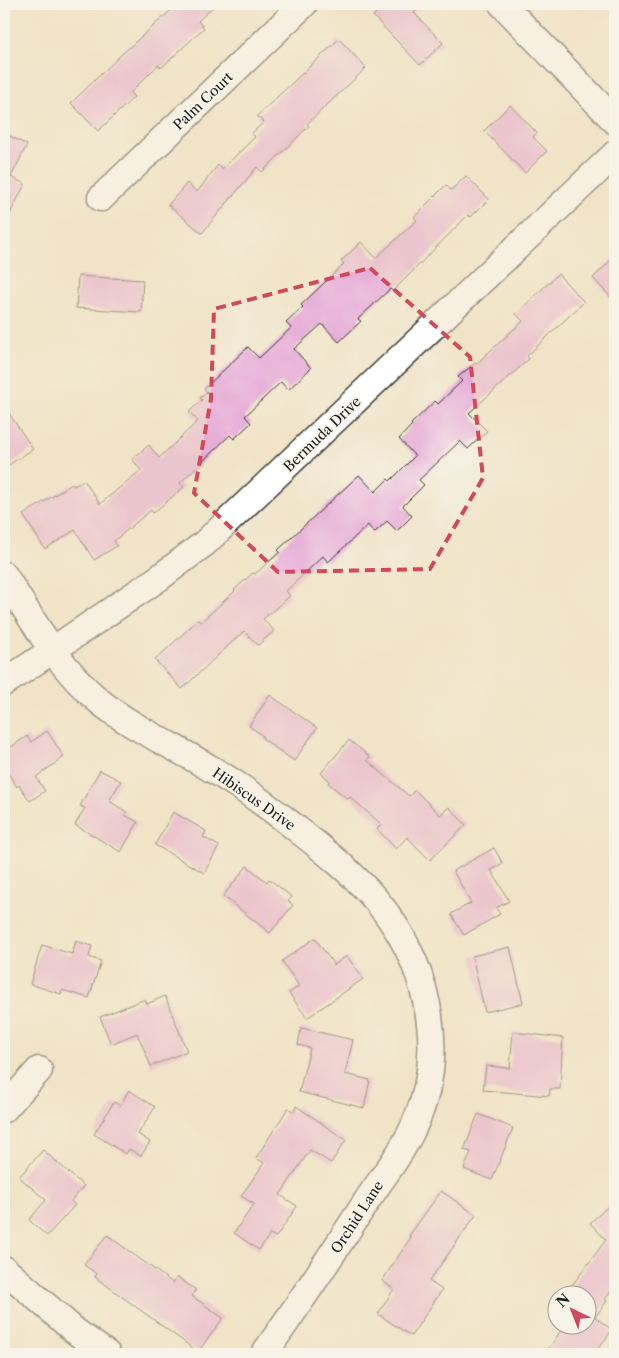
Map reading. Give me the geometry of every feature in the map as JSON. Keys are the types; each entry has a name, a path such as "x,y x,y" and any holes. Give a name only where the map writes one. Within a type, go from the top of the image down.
{"street":[{"name":"Palm Court","path":"101,198 304,4"},
{"path":"502,4 615,120"},
{"name":"Bermuda Drive","path":"4,683 159,578 205,543 615,154"},
{"name":"Hibiscus Drive","path":"4,576 53,651 80,684 112,711 239,786 304,835 366,889 386,914 403,940 424,988 431,1028 431,1070"},
{"path":"4,1109 39,1070"},
{"name":"Orchid Lane","path":"264,1354 401,1149 417,1121 427,1092 431,1070"},
{"path":"4,1269 75,1331 108,1354"}],"highlighted area":[{"path":"370,268 470,357 483,478 430,569 278,572 194,493 211,399 214,309"}],"building":[{"path":"178,4 216,4 198,21 204,28 161,68 158,65 130,93 134,97 98,131 71,103"},
{"path":"386,4 424,4 414,13 443,43 420,65 373,16"},
{"path":"339,39 366,68 307,124 309,126 262,172 257,167 202,233 168,205 187,183 197,192 218,165 222,169 255,137 252,133 264,122 257,116"},
{"path":"510,105 537,133 533,137 547,151 525,173 484,131"},
{"path":"4,133 27,145 11,177 25,184 4,226"},
{"path":"466,176 489,199 471,217 468,215 393,291 390,289 358,319 361,321 339,342 322,324 294,349 311,368 288,390 281,382 245,416 251,423 234,439 230,435 180,483 184,487 153,513 151,510 114,541 117,546 94,560 75,530 45,549 23,515 72,484 74,486 84,480 100,504 141,470 132,459 149,445 159,458 198,421 189,412 202,400 200,398 207,392 204,389 248,347 259,358 291,328 286,323 303,307 301,305 344,264 341,261 361,242 376,258 417,220 414,217 446,185 451,190"},
{"path":"615,256 615,302 593,278"},
{"path":"558,274 584,302 527,356 529,359 469,413 487,431 468,449 460,441 419,480 424,485 403,506 412,516 397,531 387,521 374,533 368,525 328,562 323,556 286,591 290,596 263,619 274,631 258,645 244,631 182,689 155,660 198,620 201,622 253,573 255,574 280,552 278,550 359,475 375,492 388,479 390,481 415,456 399,439 411,424 435,401 438,404 462,381 458,377 476,364 523,321 516,314"},
{"path":"78,276 143,280 141,312 76,308"},
{"path":"4,406 33,449 4,468"},
{"path":"270,695 317,728 294,761 249,726"},
{"path":"47,731 64,757 36,777 45,791 30,801 19,785 17,787 4,767 4,752 27,736 31,742"},
{"path":"349,740 370,757 367,760 409,796 415,790 440,815 449,807 466,825 430,860 407,837 396,849 377,829 381,824 350,797 348,799 328,783 330,781 321,773"},
{"path":"100,770 121,781 109,801 127,812 125,815 138,822 121,852 75,825 85,808 80,806"},
{"path":"173,812 206,831 203,837 219,846 204,873 155,845"},
{"path":"494,848 503,864 491,870 509,901 496,908 500,914 464,935 451,914 471,903 453,871"},
{"path":"247,866 267,882 269,879 292,897 288,901 293,905 270,933 223,896"},
{"path":"315,938 334,965 347,956 363,979 307,1018 289,993 299,986 282,961"},
{"path":"76,941 92,946 89,957 101,961 89,998 62,990 61,994 30,984 42,945 72,954"},
{"path":"510,947 523,1003 485,1012 472,956"},
{"path":"165,996 187,1051 151,1066 137,1033 111,1044 100,1017 145,999 147,1004"},
{"path":"301,1028 353,1040 345,1074 370,1080 364,1108 299,1092 310,1048 298,1045"},
{"path":"513,1032 563,1038 560,1089 550,1089 549,1096 483,1090 486,1066 510,1068"},
{"path":"129,1090 155,1107 138,1134 150,1142 141,1156 129,1149 126,1154 94,1134 114,1102 120,1106"},
{"path":"296,1106 346,1140 331,1163 310,1150 280,1195 297,1206 276,1237 270,1234 259,1250 234,1233 254,1204 241,1196 264,1163 256,1158 288,1108 294,1112"},
{"path":"478,1114 513,1128 492,1180 464,1169 471,1152 464,1150"},
{"path":"43,1150 84,1186 71,1201 75,1205 47,1236 29,1220 46,1200 19,1177"},
{"path":"441,1191 476,1215 429,1281 442,1290 411,1336 378,1314 394,1289 382,1281 411,1237 409,1236"},
{"path":"615,1200 615,1286 596,1316 596,1286 572,1286 606,1240 590,1223"},
{"path":"107,1235 173,1283 177,1277 196,1290 192,1296 223,1318 198,1352 95,1277 97,1274 84,1265"},
{"path":"596,1318 612,1330 594,1354 545,1354 557,1336 596,1336"}]}
